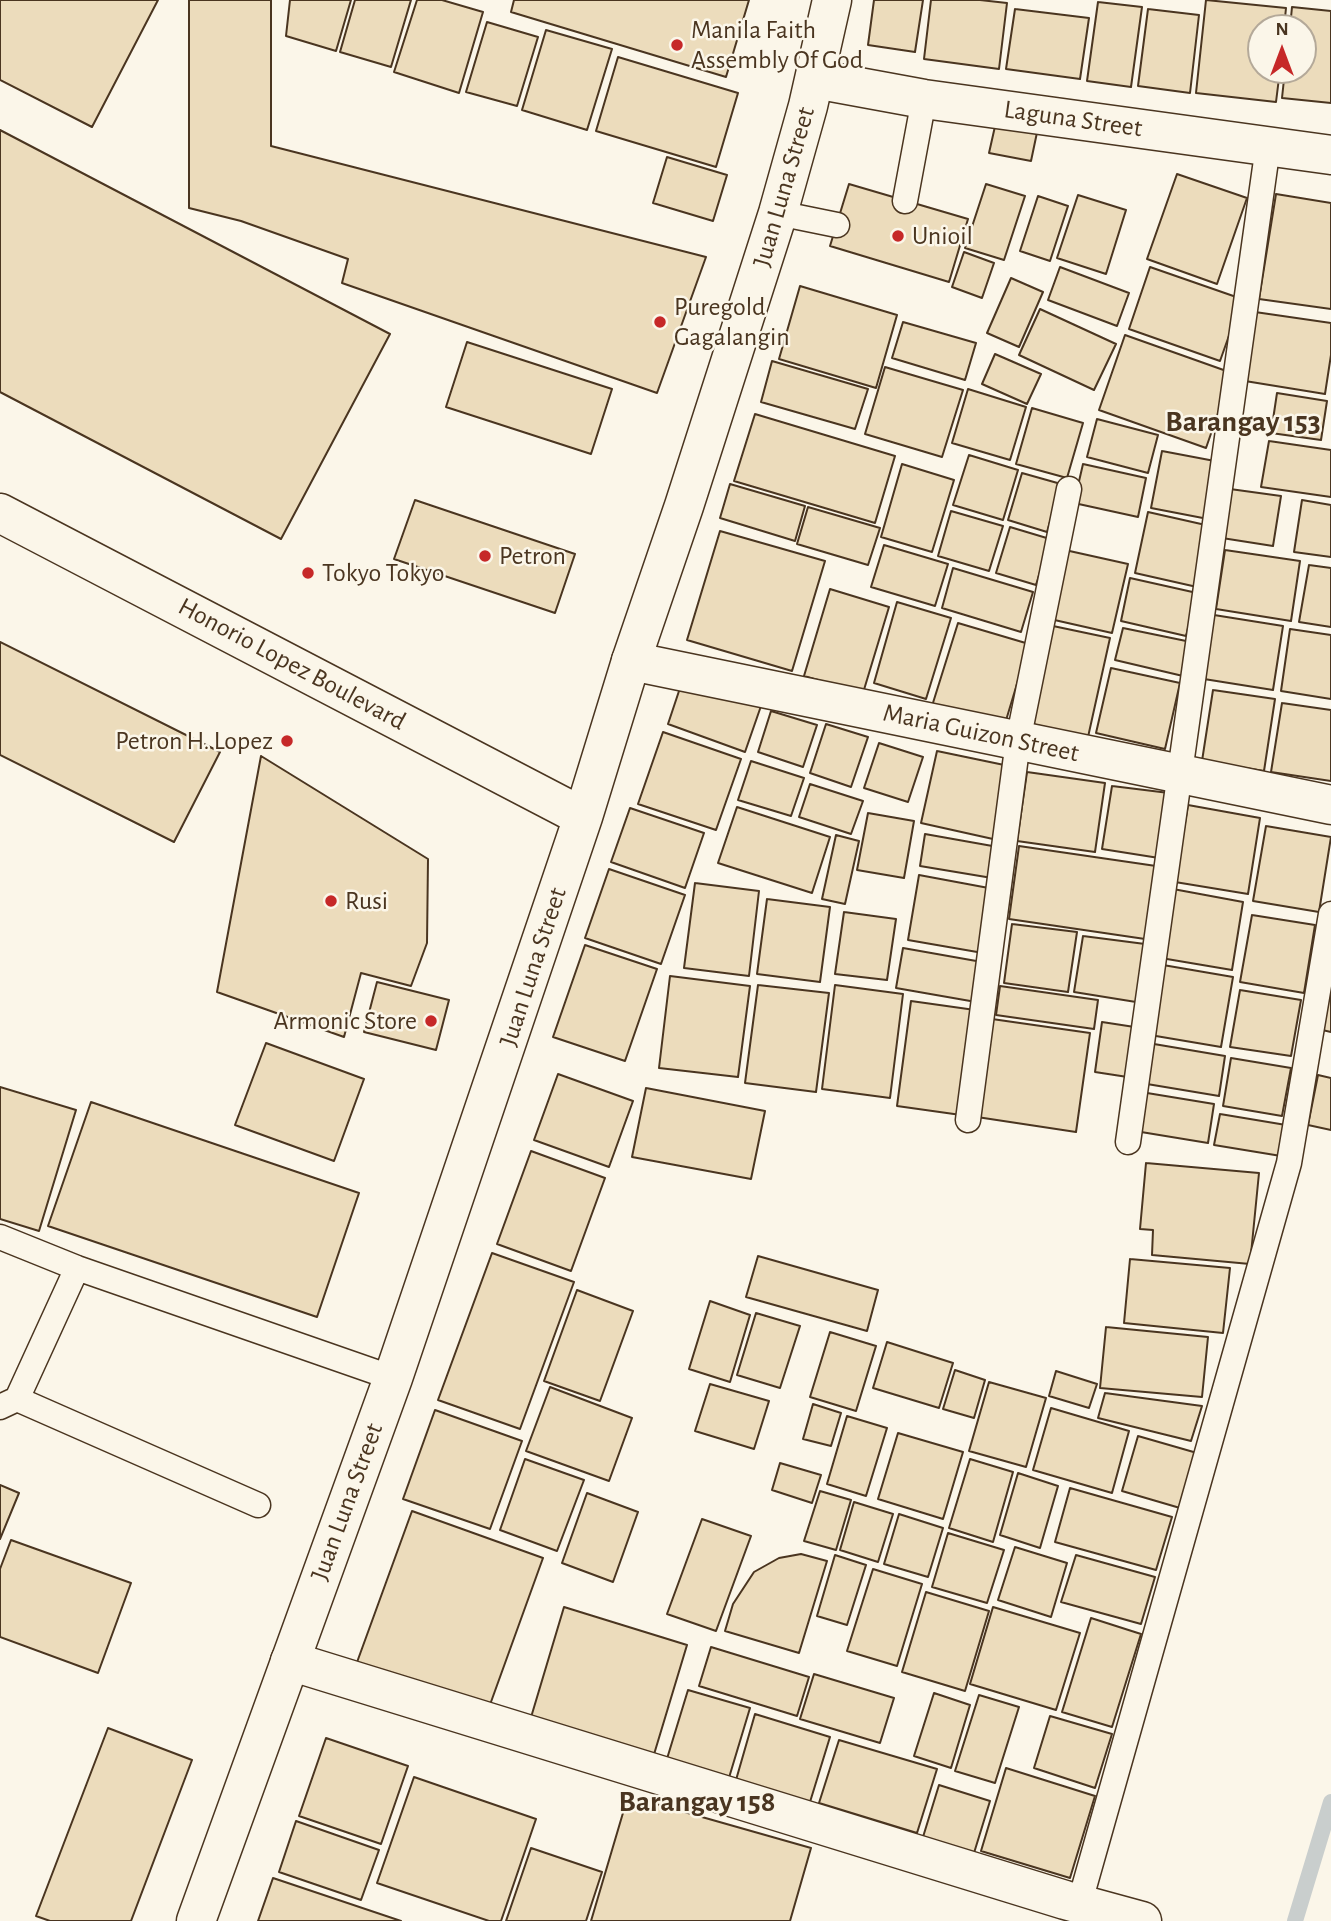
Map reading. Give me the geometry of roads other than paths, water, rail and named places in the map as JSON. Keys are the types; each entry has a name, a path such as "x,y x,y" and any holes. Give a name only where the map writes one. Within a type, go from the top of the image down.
{"main road":[{"name":"Juan Luna Street","path":"196,1921 393,1378 583,817 631,661 778,213 815,79 832,0"},
{"name":"Laguna Street","path":"815,79 924,99 1331,155"},
{"name":"Honorio Lopez Boulevard","path":"0,513 583,817"},
{"name":"Maria Guizon Street","path":"631,661 1331,805"},
{"path":"290,1661 1068,1909 1142,1921"}],"lane":[{"path":"905,201 924,99"},
{"path":"1128,1142 1268,146"},
{"path":"778,213 837,225"},
{"path":"968,1120 1018,741 1069,489"},
{"path":"1068,1909 1289,1163 1331,914"},
{"path":"0,1237 77,1268 393,1378"},
{"path":"77,1268 8,1403 258,1505"}],"waterway":[{"path":"1295,1921 1331,1802"}],"place":[{"name":"Manila Faith Assembly Of God","path":"677,45"},
{"name":"Unioil","path":"898,236"},
{"name":"Puregold Gagalangin","path":"660,322"},
{"name":"Petron","path":"485,556"},
{"name":"Tokyo Tokyo","path":"308,573"},
{"name":"Petron H. Lopez","path":"287,741"},
{"name":"Rusi","path":"331,901"},
{"name":"Armonic Store","path":"431,1021"}],"district":[{"name":"Barangay 153","path":"1243,422"},
{"name":"Barangay 158","path":"697,1802"}]}
